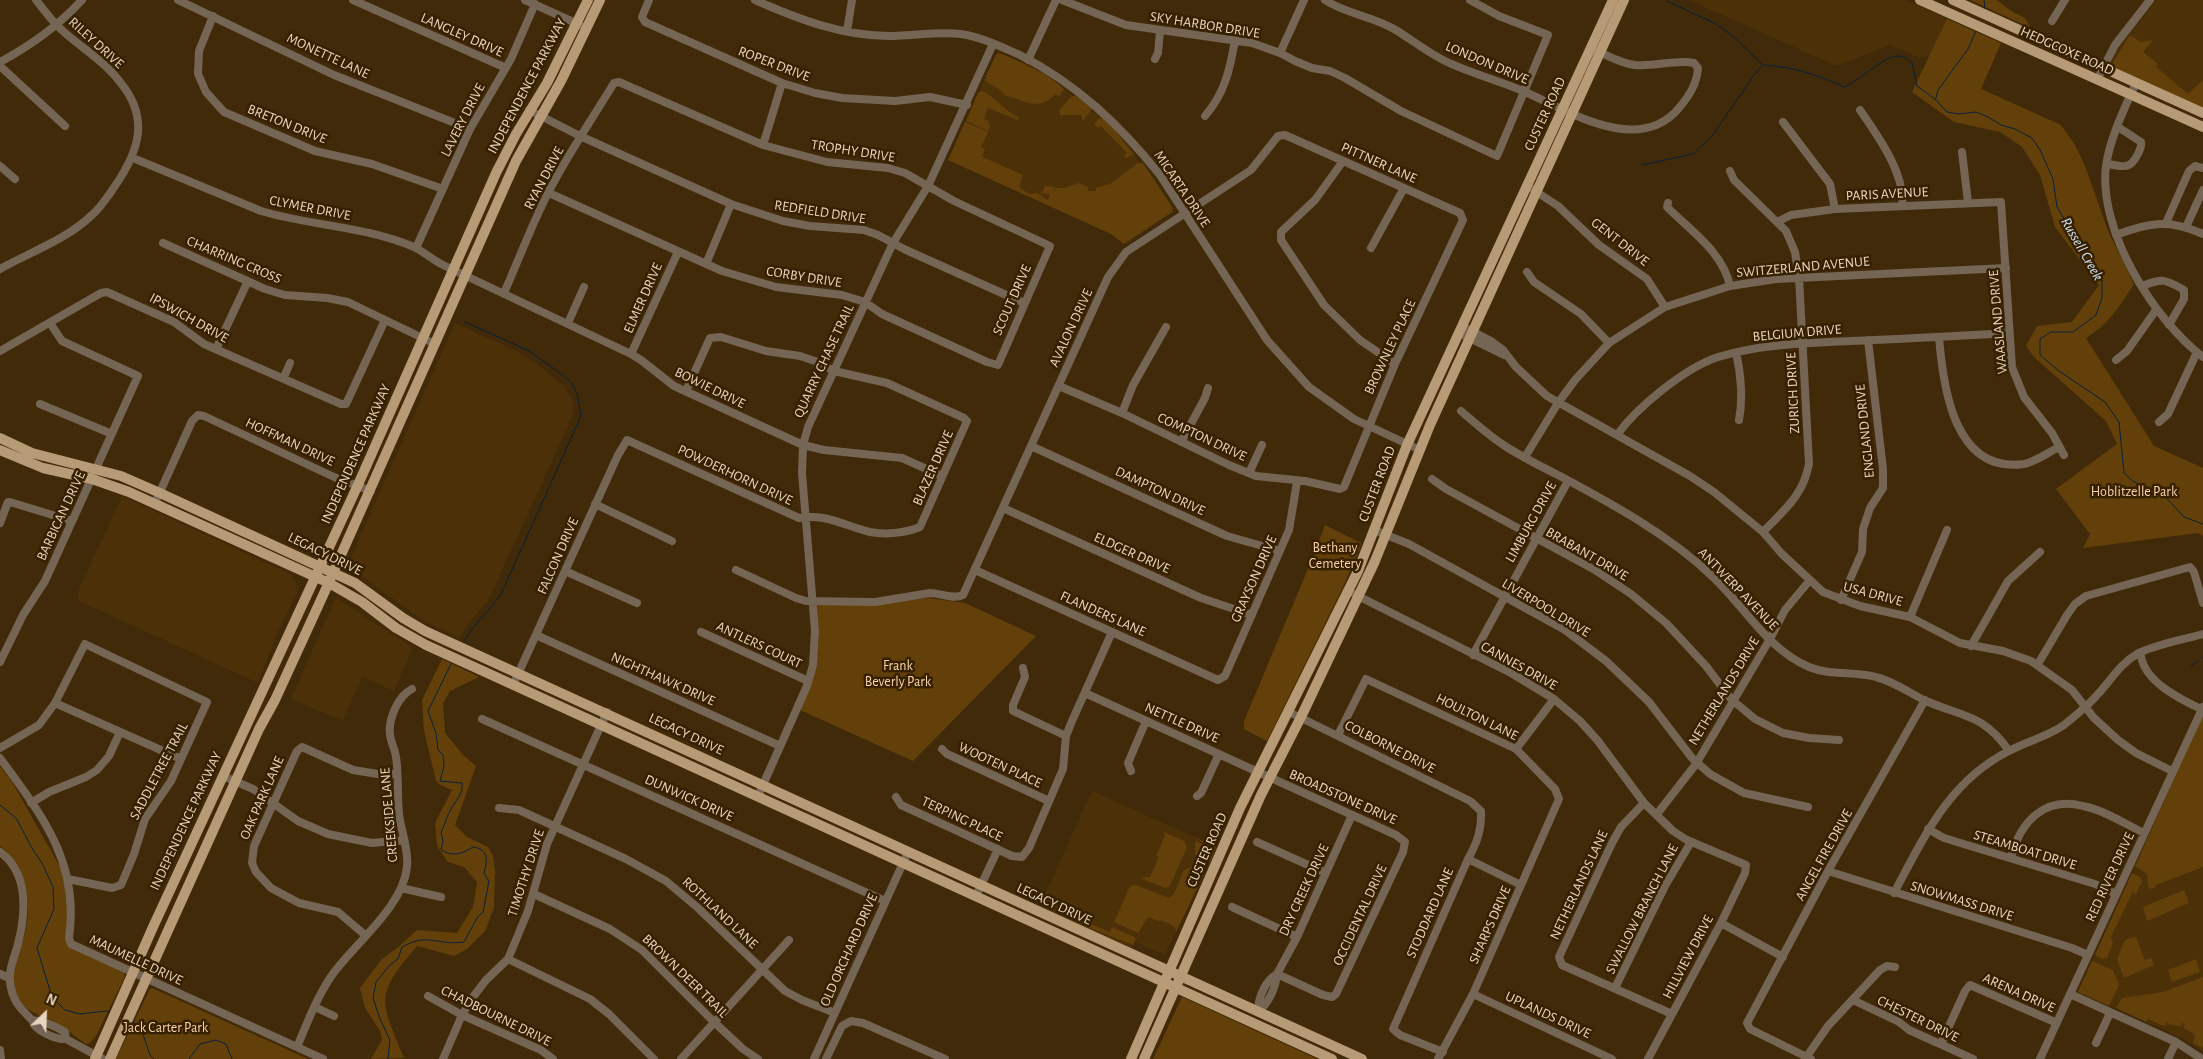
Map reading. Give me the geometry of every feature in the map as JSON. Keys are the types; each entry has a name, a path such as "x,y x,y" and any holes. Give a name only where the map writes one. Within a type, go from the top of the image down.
{"main road":[{"name":"INDEPENDENCE PARKWAY","path":"110,1059 236,782 329,584 516,161 561,81 582,26 588,0"},
{"name":"INDEPENDENCE PARKWAY","path":"98,1058 132,972 357,487 496,173 529,110 600,0"},
{"name":"CUSTER ROAD","path":"1596,51 1613,0"},
{"name":"CUSTER ROAD","path":"1144,1059 1225,876 1289,712 1349,592 1407,445 1527,187 1624,0"},
{"name":"HEDGCOXE ROAD","path":"1920,0 2203,127"},
{"name":"HEDGCOXE ROAD","path":"1953,0 2203,113"},
{"name":"CUSTER ROAD","path":"1131,1059 1240,808 1264,775 1301,717 1359,596 1387,534 1420,450 1538,192 1568,111"},
{"path":"385,422 397,428"},
{"name":"LEGACY DRIVE","path":"0,438 51,459 97,468 121,476 334,572 370,592 403,618 424,631 607,712 981,886 1362,1059"},
{"name":"LEGACY DRIVE","path":"0,450 44,468 92,478 225,536 329,584 362,602 396,628 426,645 1332,1059"},
{"path":"194,522 198,511"},
{"path":"225,536 230,534 249,541 256,537"},
{"path":"396,628 403,618"},
{"path":"279,657 292,664"},
{"path":"1213,871 1225,876"},
{"path":"1068,939 1073,928"},
{"path":"1252,1023 1258,1012"}],"street":[{"name":"RILEY DRIVE","path":"1,268 50,244 91,216 104,202 133,158 138,138 136,113 123,86 110,70 56,24 36,0"},
{"path":"0,62 33,43 82,0"},
{"name":"MONETTE LANE","path":"178,0 334,75 470,129"},
{"name":"LANGLEY DRIVE","path":"353,0 506,68"},
{"path":"525,0 582,26"},
{"name":"ROPER DRIVE","path":"650,0 642,17 645,22 782,83 842,98 895,101 930,96 967,105"},
{"name":"MICARTA DRIVE","path":"755,0 794,17 847,31 889,36 943,32 978,38 1049,71 1088,97 1126,134 1160,176 1267,340 1309,387 1368,427 1420,450"},
{"path":"847,31 852,0"},
{"path":"1028,60 1056,0"},
{"name":"SKY HARBOR DRIVE","path":"1062,0 1126,24 1160,31 1252,43 1280,53 1312,68 1330,71 1345,78 1401,111 1496,156 1524,92"},
{"path":"1280,53 1304,0"},
{"name":"LONDON DRIVE","path":"1324,0 1339,8 1380,22 1443,60 1610,127 1640,129 1652,127 1671,116 1691,92 1698,68 1694,63 1638,65 1622,63 1596,51"},
{"path":"1470,0 1499,16 1548,35 1524,92"},
{"path":"2052,21 2065,0"},
{"path":"2097,80 2122,35 2150,0"},
{"name":"LAVERY DRIVE","path":"416,248 470,129 506,68 535,4"},
{"name":"BRETON DRIVE","path":"213,16 199,51 198,74 206,92 224,112 315,151 372,164 443,189"},
{"path":"1155,59 1158,54 1160,31"},
{"path":"1205,116 1226,85 1235,40"},
{"name":"QUARRY CHASE TRAIL","path":"758,796 808,681 815,648 813,601 802,489 803,445 814,410 865,302 893,243 928,186 967,105 993,44"},
{"path":"0,66 65,126"},
{"name":"RYAN DRIVE","path":"504,293 548,193 580,136 614,83 619,82"},
{"name":"TROPHY DRIVE","path":"619,82 763,145 827,162 888,168 905,173 954,200 1050,246"},
{"path":"763,145 782,83"},
{"path":"2136,83 2118,127 2107,164 2107,200 2112,226 2156,310 2200,354 2168,414 2159,422"},
{"name":"REDFIELD DRIVE","path":"529,110 580,136 731,204 782,221 810,226 864,230 1024,303"},
{"path":"1860,110 1888,152 1903,199 1902,206"},
{"path":"1783,122 1830,184 1835,208"},
{"path":"2107,164 2129,166 2133,164 2142,146 2141,142 2136,138 2118,127"},
{"name":"AVALON DRIVE","path":"813,601 875,602 938,593 960,597 975,570 1108,277 1116,265 1126,252 1251,170 1278,136 1285,135"},
{"name":"PITTNER LANE","path":"1285,135 1460,213 1461,216"},
{"path":"1962,152 1968,202"},
{"name":"CLYMER DRIVE","path":"133,158 261,211 281,217 367,232 416,248 432,260 454,271"},
{"path":"1342,161 1315,200 1281,232 1281,240 1324,305 1360,340 1395,364"},
{"path":"0,166 15,179"},
{"path":"2166,223 2189,171 2195,166 2203,168"},
{"name":"ZURICH DRIVE","path":"1730,171 1734,180 1777,222 1791,239 1799,277 1808,464 1806,477 1798,495 1763,532"},
{"name":"GENT DRIVE","path":"1527,187 1558,206 1599,245 1647,279 1665,307"},
{"path":"1371,248 1404,188"},
{"path":"2186,227 2203,190"},
{"name":"CORBY DRIVE","path":"548,193 678,252 750,280 776,287 842,295 865,302 882,314 987,362 998,365"},
{"name":"PARIS AVENUE","path":"1777,222 1791,215 1835,208 2001,202"},
{"name":"WAASLAND DRIVE","path":"2001,202 2012,367 2024,397 2052,433 2064,455"},
{"path":"1668,203 1667,207 1720,260 1730,286"},
{"path":"706,264 731,204"},
{"name":"BROWNLEY PLACE","path":"1340,489 1344,487 1395,364 1463,220 1461,216"},
{"path":"2116,235 2142,226 2166,223 2186,227 2203,234"},
{"name":"CHARRING CROSS","path":"164,243 264,289 286,295 338,299 435,344"},
{"name":"SCOUT DRIVE","path":"998,365 1050,246"},
{"name":"ELMER DRIVE","path":"631,354 678,252"},
{"name":"SWITZERLAND AVENUE","path":"1525,458 1558,403 1575,380 1609,343 1665,307 1730,286 1799,277 2006,268"},
{"name":"BOWIE DRIVE","path":"454,271 631,354 642,360 674,386 803,445 824,450 902,458 942,476"},
{"path":"1527,272 1534,282 1581,314 1609,343"},
{"path":"2142,286 2161,279 2169,281 2184,290 2184,299 2169,325"},
{"path":"216,349 248,281"},
{"path":"568,323 584,287"},
{"name":"IPSWICH DRIVE","path":"50,323 101,293 110,292 161,315 204,344 284,377 341,404 346,404 386,320"},
{"path":"2116,360 2127,351 2156,310"},
{"path":"0,351 50,323"},
{"name":"BARBICAN DRIVE","path":"0,662 23,615 45,581 138,376 62,341 50,323"},
{"path":"1122,413 1132,385 1166,327"},
{"name":"USA DRIVE","path":"1460,330 1510,358 1533,384 1558,403 1690,476 1714,492 1763,532 1823,592 1860,606 1910,617 1942,635 1971,646 2007,652 2038,664 2072,690 2086,708 2118,740 2136,753 2172,771"},
{"name":"BELGIUM DRIVE","path":"1617,435 1638,411 1675,380 1717,357 1756,348 1803,344 2009,333"},
{"path":"686,391 710,338 715,337 802,357 834,371"},
{"path":"1939,337 1942,373 1953,411 1962,435 1981,455 2003,463 2026,464 2059,447"},
{"name":"ENGLAND DRIVE","path":"1841,600 1862,552 1865,518 1883,483 1868,340"},
{"path":"1736,353 1739,365 1741,410 1739,420"},
{"path":"284,377 290,363"},
{"name":"BLAZER DRIVE","path":"834,371 887,383 967,421 921,524"},
{"name":"COMPTON DRIVE","path":"1059,386 1122,413 1229,465 1256,476 1305,482 1340,489"},
{"path":"1181,442 1205,398 1208,388"},
{"path":"40,404 112,434"},
{"name":"ANTWERP AVENUE","path":"1461,411 1490,436 1525,458 1643,523 1685,552 1713,576 1770,639 1794,659 1809,667 1837,674 1877,677 1925,700 1978,720 2002,740 2009,750"},
{"name":"HOFFMAN DRIVE","path":"160,493 192,421 198,415 226,426 357,487 370,491"},
{"name":"FALCON DRIVE","path":"513,685 595,504 627,440"},
{"name":"POWDERHORN DRIVE","path":"627,440 799,518 834,519 873,532 903,532 920,527 921,524"},
{"path":"1249,473 1262,445"},
{"name":"DAMPTON DRIVE","path":"1031,446 1227,536 1280,551"},
{"name":"BRABANT DRIVE","path":"1432,479 1446,489 1595,570 1652,611 1686,644 1733,699 1755,719 1783,733 1809,738 1839,740"},
{"name":"LIMBURG DRIVE","path":"1473,655 1568,481"},
{"name":"GRAYSON DRIVE","path":"1220,680 1226,676 1289,530 1297,482"},
{"path":"155,504 160,493"},
{"path":"0,523 8,502 72,521"},
{"path":"595,504 672,541"},
{"name":"ELDGER DRIVE","path":"1003,508 1201,598 1252,615"},
{"name":"LIVERPOOL DRIVE","path":"1374,530 1387,534 1565,630 1606,661 1650,702 1696,764 1718,779 1744,793 1808,807"},
{"path":"1910,617 1947,530"},
{"path":"1971,646 2008,581 2040,552"},
{"path":"2038,664 2067,615 2075,604 2086,596 2190,567 2194,572 2203,603"},
{"path":"736,570 796,598 813,601"},
{"name":"FLANDERS LANE","path":"975,570 1220,680"},
{"path":"565,571 637,603"},
{"name":"NETHERLANDS DRIVE","path":"1657,814 1696,764 1770,639 1785,610 1810,580"},
{"name":"CANNES DRIVE","path":"1349,592 1510,673 1554,699 1580,721 1598,741 1644,803 1673,830 1691,842 1746,865"},
{"name":"ANTLERS COURT","path":"700,632 808,681"},
{"path":"1049,801 1063,769 1066,736 1112,632"},
{"path":"1894,893 1928,830 1954,792 2009,750 2056,731 2086,708 2110,677 2138,654 2203,634"},
{"name":"NIGHTHAWK DRIVE","path":"536,635 780,746"},
{"name":"SADDLETREE TRAIL","path":"56,703 85,644 207,702 171,780 146,819 121,885 112,888 68,879"},
{"path":"2138,654 2141,656 2142,663 2172,694 2202,708"},
{"path":"1023,668 1025,677 1013,705 1013,711 1066,736"},
{"name":"HOULTON LANE","path":"1338,735 1366,679 1516,750 1555,789 1559,799"},
{"name":"CREEKSIDE LANE","path":"297,1047 315,1007 332,976 390,906 401,888 407,868 399,815 396,757 390,738 391,723 399,702 412,689"},
{"name":"NETTLE DRIVE","path":"1085,693 1264,775"},
{"path":"1516,750 1554,699"},
{"name":"ANGEL FIRE DRIVE","path":"1808,1058 1750,1029 1747,1023 1828,871 1925,700"},
{"path":"0,748 39,725 56,703 181,759"},
{"name":"RED RIVER DRIVE","path":"2040,1059 2202,708"},
{"name":"TIMOTHY DRIVE","path":"443,1059 462,1015 481,986 508,959 534,894 544,853 607,712"},
{"name":"COLBORNE DRIVE","path":"1289,712 1478,807"},
{"name":"DUNWICK DRIVE","path":"482,719 885,901"},
{"path":"1130,771 1128,763 1146,721"},
{"path":"31,803 49,792 86,777 97,770 109,756 120,732"},
{"name":"OAK PARK LANE","path":"366,935 338,912 299,902 279,894 256,872 252,862 254,846 297,751 302,747 353,770 378,774 397,774"},
{"name":"WOOTEN PLACE","path":"942,749 947,754 1049,801"},
{"path":"1197,796 1201,793 1218,754"},
{"name":"MAUMELLE DRIVE","path":"0,758 58,847 72,895 71,944 323,1059"},
{"name":"BROADSTONE DRIVE","path":"1264,775 1396,835 1405,842"},
{"path":"223,776 252,789 298,821 342,838 372,843 404,840"},
{"name":"TERPING PLACE","path":"896,797 902,805 1012,856 1022,857 1029,848 1049,801"},
{"name":"SHARPS DRIVE","path":"1438,1059 1472,994 1559,799"},
{"name":"NETHERLANDS LANE","path":"1615,988 1562,965 1559,958 1612,843 1621,827 1644,803"},
{"path":"2011,858 2015,840 2029,819 2042,811 2060,804 2084,806 2144,833"},
{"name":"STODDARD LANE","path":"1443,1052 1400,1035 1393,1029 1477,842 1482,823 1481,811 1478,807"},
{"name":"ROTHLAND LANE","path":"499,808 514,808 555,826 626,859 666,882 698,908 762,970 794,996 835,1013"},
{"name":"DRY CREEK DRIVE","path":"1258,1012 1264,1007 1277,980 1277,974 1297,937 1352,815"},
{"name":"STEAMBOAT DRIVE","path":"1928,830 1944,838 2094,884 2116,894"},
{"path":"1257,842 1326,873"},
{"name":"OCCIDENTAL DRIVE","path":"1277,974 1323,995 1332,997 1339,990 1405,842"},
{"name":"SWALLOW BRANCH LANE","path":"1615,988 1661,894 1691,842"},
{"path":"976,896 998,849"},
{"path":"0,852 15,868 23,889 20,934 12,960 10,978 14,999 23,1013 32,1020 42,1021 54,1026 64,1032 66,1039 98,1058"},
{"name":"OLD ORCHARD DRIVE","path":"814,1059 908,852"},
{"path":"1468,859 1521,885"},
{"name":"HILLVIEW DRIVE","path":"1648,1059 1721,923 1745,872 1746,865"},
{"name":"SNOWMASS DRIVE","path":"1828,871 2072,948 2088,955"},
{"path":"401,888 441,897"},
{"name":"BROWN DEER TRAIL","path":"534,894 620,935 642,950 714,1022 743,1049 758,1059"},
{"path":"1232,907 1297,937"},
{"path":"1721,923 1783,957"},
{"path":"681,1059 790,940"},
{"path":"508,959 590,999 609,1014 654,1059"},
{"path":"1808,1058 1828,1026 1880,970 1887,966 1895,967"},
{"path":"0,974 10,978"},
{"name":"ARENA DRIVE","path":"1941,1044 1965,991 1970,986 1977,987 2057,1023"},
{"path":"1615,988 1672,1014"},
{"name":"UPLANDS DRIVE","path":"1472,994 1612,1059"},
{"path":"2070,994 2176,1042 2202,1059"},
{"name":"CHADBOURNE DRIVE","path":"428,996 462,1015 541,1050 554,1059"},
{"name":"CHESTER DRIVE","path":"1853,1000 1973,1059"},
{"path":"315,1007 334,1016"},
{"path":"2096,1043 2110,1013"},
{"path":"826,1059 838,1033 847,1022 863,1023 945,1059"},
{"path":"2168,1059 2176,1042"}],"shaded area":[{"path":"1689,0 1905,0 1947,19 1931,56 1920,58 1890,45 1836,66"},
{"path":"2156,0 2203,0 2203,108 2111,67 2110,64 2122,42"},
{"path":"997,51 1034,68 1104,119 1141,163 1172,210 1122,243 1111,234 948,160"},
{"path":"455,323 521,353 565,387 573,402 573,411 569,424 488,601 467,625 460,638 424,621 349,567 350,560"},
{"path":"122,496 290,574 299,588 276,636 258,683 81,602 78,598 79,589"},
{"path":"336,597 413,647 394,691 362,677 343,721 291,699"},
{"path":"1092,791 1215,846 1165,955 1135,942 1131,949 1039,907"},
{"path":"2148,838 2181,853 2203,855 2203,1052 2182,1038 2079,991"}],"green space":[{"path":"1970,0 1997,0 2011,11 2025,18 2031,28"},
{"name":"Hoblitzelle Park","path":"1947,19 2001,43 1981,89 2061,125 2075,145 2085,166 2108,231 2134,284 2107,321 2086,338 2154,446 2203,468 2203,536 2198,533 2083,548 2090,534 2056,489 2117,444 2106,421 2034,357 2026,346 2037,326 2072,322 2099,285 2055,227 2040,175 2022,147 2000,132 1954,122 1912,92"},
{"path":"2130,35 2141,42 2153,40 2143,52 2158,64 2156,67 2188,94 2203,80 2203,108 2113,67 2112,64"},
{"path":"999,53 1044,74 1059,84 1064,90 1059,96 1056,94 1047,101 1045,100 1046,102 1039,104 1006,96 999,89 984,80 987,79 986,76 996,55"},
{"path":"982,91 1019,117 1018,120 988,108 984,119 988,121 990,127 988,131 966,121 978,93"},
{"path":"1072,96 1076,96 1092,109 1083,121 1081,115 1060,115 1059,110"},
{"path":"1100,117 1100,119 1104,119 1108,123 1134,154 1126,158 1124,157 1127,153 1101,126 1098,128 1094,124"},
{"path":"965,122 988,132 981,147 985,149 982,156 984,157 983,160 985,158 1023,175 1019,187 1029,194 1037,193 1048,200 1050,195 1039,192 1042,192 1045,186 1054,187 1054,193 1055,188 1065,188 1079,183 1088,187 1088,191 1096,191 1096,188 1110,184 1138,163 1143,163 1173,208 1172,212 1124,244 1111,234 948,160"},
{"name":"Bethany Cemetery","path":"1325,525 1361,543 1360,548 1343,587 1267,741 1244,729 1244,721"},
{"name":"Frank Beverly Park","path":"928,598 965,603 1036,636 913,761 800,710 814,671 818,649 817,607 819,603 877,603"},
{"path":"442,659 479,677 450,691 443,703 445,733 463,755 476,766 455,825 467,837 488,847 493,856 495,871 494,908 485,931 467,949 454,956 417,946 403,963 387,989 385,999 386,1011 404,1058 371,1059 382,1040 380,1031 365,1008 360,988 382,959 417,930 457,933 473,907 477,882 464,867 448,862 437,846 435,823 452,790 440,785 436,781 424,730 422,700"},
{"path":"2203,715 2203,867 2150,889 2147,874 2135,866"},
{"path":"0,766 12,782 64,874 68,892 69,945 124,972 125,976 96,1036 90,1043 86,1044 51,1020 24,1006 15,990 14,972 27,925 28,912 26,887 22,876 9,855 0,846"},
{"path":"1164,832 1184,841 1187,847 1170,886 1165,888 1140,878 1150,877 1159,857 1156,856 1165,836"},
{"path":"1194,837 1216,847 1210,862 1195,855 1195,841 1207,846 1206,858 1209,849 1206,844"},
{"path":"1192,867 1203,876 1176,932 1175,927 1161,920 1160,922 1148,917 1138,933 1114,922 1130,886 1136,885 1169,898 1174,894 1184,870"},
{"path":"2132,873 2140,877 2142,882 2135,895 2133,891 2111,937 2113,944 2107,958 2103,959 2095,955"},
{"path":"2184,890 2189,903 2147,921 2143,907"},
{"path":"1087,917 1086,922 1110,932 1112,927 1136,938 1133,945 1083,925 1081,923 1083,918"},
{"path":"2136,937 2145,960 2151,958 2154,965 2124,978 2117,959 2125,940"},
{"path":"2196,959 2200,972 2172,982 2168,970"},
{"path":"2092,961 2113,970 2119,985 2109,1006 2078,992"},
{"path":"2203,977 2203,1048 2193,1043 2195,1035 2184,1028 2185,1024 2182,1023 2181,1026 2171,1025 2167,1022 2165,1026 2148,1019 2146,1022 2116,1008 2122,998 2163,992"},
{"name":"Jack Carter Park","path":"152,988 308,1059 116,1059"},
{"path":"1182,997 1317,1059 1153,1059"}],"waterway":[{"name":"Russell Creek","path":"1984,0 1985,9"},
{"name":"Russell Creek","path":"1667,1 1714,23 1734,37 1763,65 1785,67 1804,72 1844,87 1885,60 1891,57 1903,57 1912,62 1917,86 1935,99 1947,112 1959,114 1976,112 2032,138 2040,150 2053,179 2057,207 2102,280 2102,298 2096,315 2073,332 2051,332 2040,339 2040,355 2059,371 2105,402 2119,422 2124,473 2134,482 2162,493 2184,517 2203,524"},
{"name":"Russell Creek","path":"1936,98 1938,90 1968,49 1976,31"},
{"path":"1642,165 1693,154 1712,136 1762,66"},
{"path":"464,641 502,592 581,416 577,393 571,382 560,373 529,351 465,322"},
{"path":"2191,666 2199,660"},
{"path":"388,1059 390,1040 373,998 376,982 389,966 398,959 402,947 419,940 464,942 477,918 483,912 489,881 484,873 486,856 482,850 473,847 461,853 453,854 441,850 443,841 441,832 460,794 462,783 440,781 444,766 443,755 438,750 436,733 428,711 451,664"},
{"path":"0,805 16,818 42,863 53,887 54,909 37,948 52,997 65,1010 80,1014 106,1011 110,1013"},
{"path":"132,1022 140,1026 150,1055 154,1059"},
{"path":"189,1059 200,1044 216,1040 226,1044 232,1059"}]}
